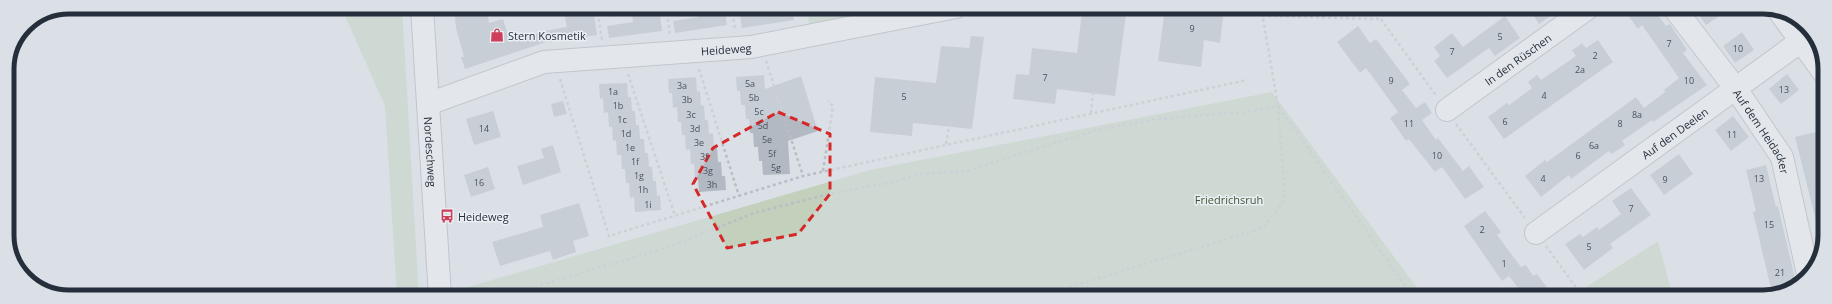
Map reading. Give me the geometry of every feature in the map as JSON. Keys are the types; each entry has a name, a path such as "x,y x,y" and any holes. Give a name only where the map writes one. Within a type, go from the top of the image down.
{"street":[{"name":"Nordeschweg","path":"422,14 440,290"},
{"name":"Heideweg","path":"428,104 544,62 761,46 921,14"},
{"name":"In den Rüschen","path":"1447,110 1580,14"},
{"name":"Auf dem Heidacker","path":"1679,14 1736,89 1782,156 1807,268"},
{"path":"1788,20 1808,42 1817,60"},
{"name":"Auf den Deelen","path":"1536,233 1736,89 1808,42"}],"path":[{"path":"599,14 613,57 675,216"},
{"path":"669,14 739,196"},
{"path":"733,14 738,48"},
{"path":"1381,14 1381,20 1578,290"},
{"path":"1060,290 1263,228 1285,199 1278,106 1262,16 1381,20"},
{"path":"761,46 803,176"},
{"path":"555,62 609,236 823,171 1247,80"},
{"path":"1091,113 1094,82"},
{"path":"823,171 833,106 828,101"},
{"path":"524,290 672,246 754,213 829,194 892,182 921,174 966,171 1096,130 1157,119 1245,112 1278,106"},
{"path":"1278,106 1408,290"},
{"path":"946,144 950,122"}],"highlighted area":[{"path":"778,112 830,134 830,194 798,234 727,248 693,184 713,148"}],"green space":[{"path":"344,14 402,14 419,290 397,290 385,106"},
{"path":"807,14 856,14 857,18 810,27"},
{"name":"Friedrichsruh","path":"1272,92 1419,290 458,290 870,170"},
{"path":"1658,241 1671,290 1583,289"}],"building":[{"path":"455,14 488,14 489,23 503,19 510,42 544,31 567,27 564,14 594,14 597,35 546,42 465,69 461,57 464,57 456,28"},
{"path":"632,14 660,14 662,31 609,38 607,26 633,22"},
{"path":"698,14 725,14 727,25 675,33 673,21 698,17"},
{"path":"757,14 793,14 794,20 742,28 740,16"},
{"path":"1082,14 1112,16 1112,14 1126,14 1115,96 1057,89 1055,104 1013,99 1016,74 1029,75 1032,48 1077,53"},
{"path":"1164,14 1208,14 1223,16 1220,43 1204,40 1201,67 1158,61"},
{"path":"1533,14 1553,14 1539,24"},
{"path":"1627,14 1657,14 1666,26 1670,24 1687,50 1683,53 1707,85 1622,141 1625,145 1612,154 1609,151 1571,179 1569,175 1541,197 1525,176 1545,160 1547,162 1636,97 1644,108 1665,92 1664,90 1679,78 1642,25 1638,29"},
{"path":"1698,14 1722,14 1706,25"},
{"path":"1505,16 1520,38 1495,56 1489,48 1447,78 1434,61 1440,56 1434,47 1452,33 1463,47"},
{"path":"1358,26 1370,43 1376,39 1410,84 1402,90 1416,108 1425,102 1432,113 1422,120 1436,140 1438,138 1463,171 1469,166 1484,187 1465,199 1442,167 1435,172 1409,139 1406,141 1390,118 1398,112 1366,68 1360,73 1337,42"},
{"path":"1742,32 1754,50 1735,63 1723,46"},
{"path":"971,36 984,37 972,129 913,123 912,136 870,132 875,77 936,83 941,46 969,48"},
{"path":"1598,40 1613,62 1504,139 1488,117 1507,103 1509,105 1532,88 1528,82 1537,75 1541,80 1576,56 1572,50 1582,43 1586,48"},
{"path":"1787,74 1799,90 1781,104 1769,89"},
{"path":"764,75 765,89 801,76 818,131 788,141 790,174 763,175 762,161 759,161 758,147 754,147 753,133 750,133 749,119 746,119 745,105 741,105 740,91 737,91 736,77"},
{"path":"696,77 697,92 700,91 701,106 704,105 705,120 708,120 709,134 713,133 714,148 717,148 718,162 721,162 722,176 725,176 726,190 699,192 698,178 695,178 694,164 691,164 690,149 686,150 685,135 682,135 681,122 678,122 677,107 673,108 672,93 669,93 668,79"},
{"path":"627,83 628,97 631,97 632,111 635,111 636,125 639,125 640,139 644,139 645,153 648,153 649,167 652,167 653,181 656,181 657,196 660,195 661,210 635,212 634,197 630,198 629,183 626,183 625,169 622,169 621,155 617,155 616,140 613,141 612,127 609,127 608,112 604,113 603,98 600,99 599,84"},
{"path":"563,101 567,114 554,117 551,104"},
{"path":"493,111 501,137 474,145 466,119"},
{"path":"1733,116 1749,137 1731,151 1715,130"},
{"path":"1818,131 1818,229 1795,137"},
{"path":"553,145 561,172 523,185 517,166 544,158 541,149"},
{"path":"1679,154 1693,174 1664,195 1650,175"},
{"path":"1766,165 1776,207 1778,206 1795,279 1783,286 1771,289 1753,212 1756,211 1746,170"},
{"path":"488,167 495,189 471,197 464,175"},
{"path":"1631,188 1651,215 1610,244 1613,248 1584,270 1565,244 1580,234 1583,237 1597,227 1599,230 1621,214 1612,201"},
{"path":"579,203 589,236 573,241 576,252 553,260 550,251 500,266 492,242 543,227 540,215"},
{"path":"1485,211 1501,232 1497,235 1521,267 1526,265 1533,276 1537,274 1549,290 1520,290 1509,276 1502,281 1464,226"}],"place":[{"name":"Stern Kosmetik","path":"497,35"},
{"name":"Heideweg","path":"447,216"}]}
